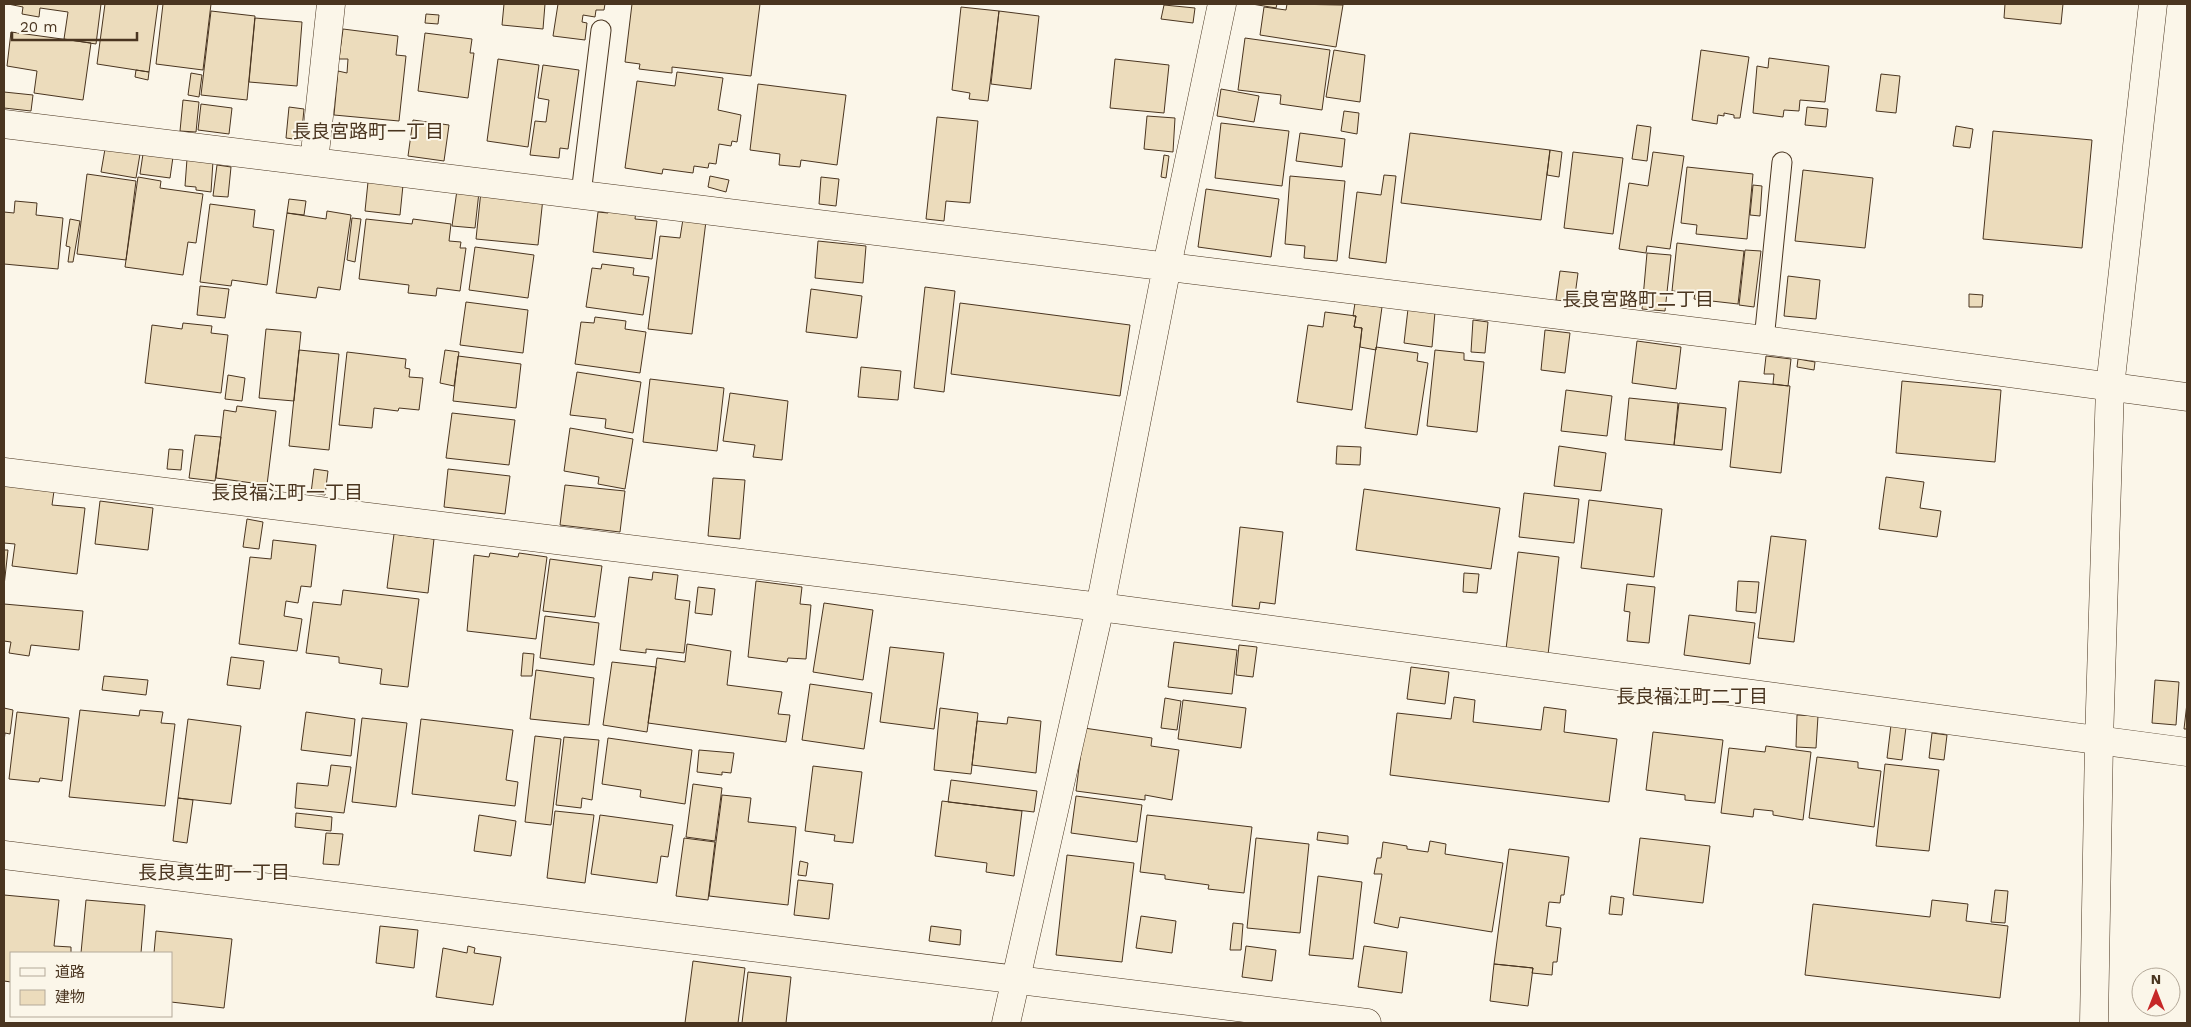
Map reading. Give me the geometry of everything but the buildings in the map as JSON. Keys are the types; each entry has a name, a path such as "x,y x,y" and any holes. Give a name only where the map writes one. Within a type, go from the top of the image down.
{"street":[{"path":"314,162 331,4"},
{"path":"1006,1023 1100,607 1167,266 1222,4"},
{"path":"2094,1023 2099,741 2110,387 2152,4"},
{"path":"4,124 1764,340 2187,397"},
{"path":"4,472 1100,607 2187,752"},
{"path":"4,855 1367,1023"}],"lane":[{"path":"581,194 601,30"},
{"path":"1764,340 1782,162"}],"district":[{"name":"長良宮路町一丁目","path":"368,131"},
{"name":"長良宮路町二丁目","path":"1638,299"},
{"name":"長良福江町一丁目","path":"287,492"},
{"name":"長良福江町二丁目","path":"1692,696"},
{"name":"長良真生町一丁目","path":"214,872"}]}
